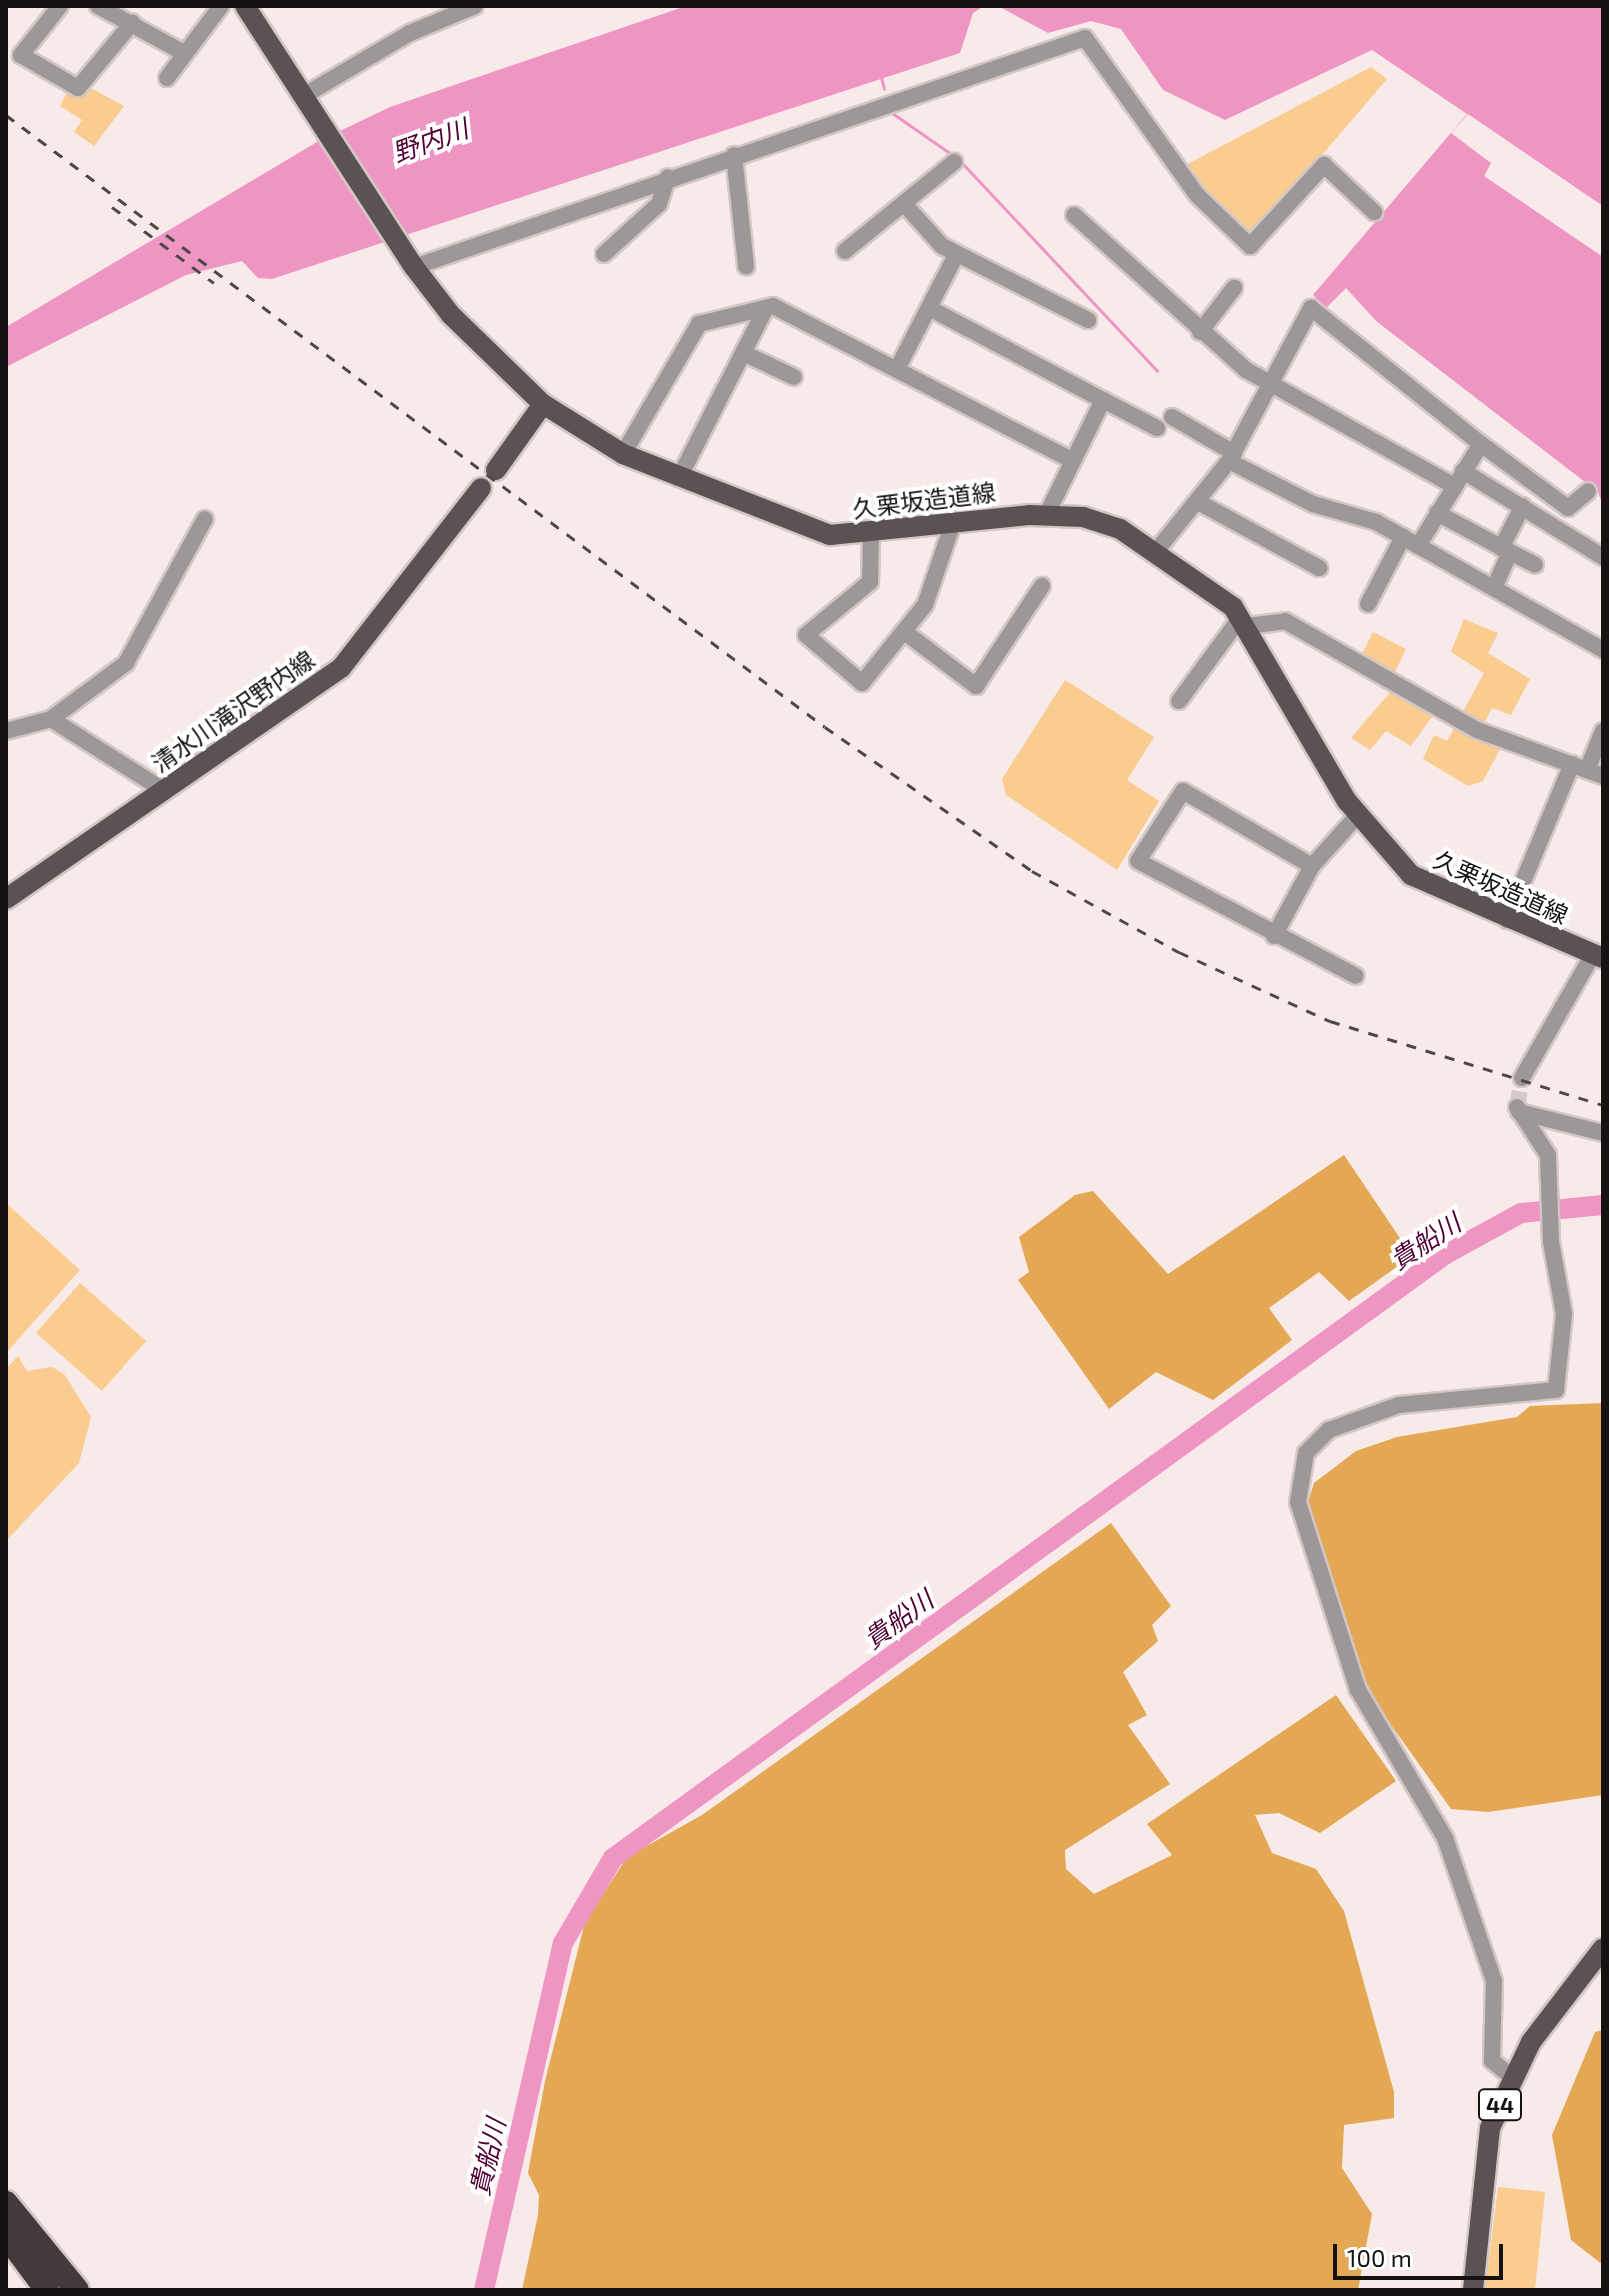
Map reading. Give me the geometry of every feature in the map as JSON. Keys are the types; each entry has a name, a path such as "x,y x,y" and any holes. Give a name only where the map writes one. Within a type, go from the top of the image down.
{"highway":[{"path":"6,2203 77,2290"},
{"path":"6,2235 47,2290"}],"main road":[{"name":"久栗坂造道線","path":"245,6 410,260 451,315 543,404 623,454 790,524 871,535 953,523 1046,516 1096,521 1157,550 1244,622 1358,815 1411,875 1507,920 1598,956"},
{"path":"496,470 543,404"},
{"name":"清水川滝沢野内線","path":"6,899 341,668 481,488"},
{"name":"44","path":"1473,2290 1490,2128 1512,2077 1603,1948"}],"street":[{"path":"60,6 21,55 78,88 132,23"},
{"path":"98,6 184,53"},
{"path":"167,78 221,6"},
{"path":"305,95 410,33 475,6"},
{"path":"410,260 1085,38 1197,195 1250,246 1324,165 1374,212"},
{"path":"734,155 746,266"},
{"path":"845,251 906,206 954,162"},
{"path":"604,254 659,204 668,177"},
{"path":"906,206 956,255 1088,320"},
{"path":"1074,215 1200,332 1269,382 1458,478 1523,506 1603,557"},
{"path":"897,369 931,309 956,255"},
{"path":"1200,332 1234,288"},
{"path":"679,478 766,308"},
{"path":"623,454 699,324 766,308 897,369 1071,460"},
{"path":"1157,550 1200,503 1232,457 1269,382 1311,308 1481,444 1568,508 1588,491"},
{"path":"931,309 1157,428"},
{"path":"743,353 794,377"},
{"path":"1046,516 1103,400"},
{"path":"1172,417 1232,457 1411,542 1603,650"},
{"path":"1368,604 1411,542 1437,513 1481,444"},
{"path":"1200,503 1319,568"},
{"path":"1494,588 1523,506"},
{"path":"1437,513 1535,565"},
{"path":"6,731 51,719 126,663 205,519"},
{"path":"871,535 870,582 806,635 862,683 906,633 933,592 953,523"},
{"path":"906,633 976,686 1042,586"},
{"path":"1179,701 1244,622 1285,621 1477,730 1587,770"},
{"path":"51,719 165,791"},
{"path":"1507,920 1587,770 1603,731"},
{"path":"1312,866 1183,791 1138,861 1274,936 1356,976"},
{"path":"1274,936 1312,866 1358,815"},
{"path":"1522,1078 1598,956"},
{"path":"1512,2077 1492,2061 1494,1981 1445,1838 1358,1690 1298,1502 1306,1453 1329,1430 1399,1405 1556,1390 1564,1314 1551,1219 1548,1155 1518,1110 1603,1133"}],"shaded area":[{"path":"1371,67 1387,79 1255,233 1246,234 1184,166"},
{"path":"89,87 124,106 94,146 74,132 82,120 60,106 68,90 80,96"},
{"path":"1464,619 1498,633 1488,653 1530,679 1511,715 1492,708 1479,733 1503,744 1483,781 1468,786 1423,759 1434,735 1447,741 1484,673 1451,652"},
{"path":"1373,632 1406,649 1392,678 1359,660"},
{"path":"1065,680 1154,737 1127,780 1159,801 1117,870 1006,795 1002,779"},
{"path":"1392,690 1434,714 1411,746 1386,731 1370,750 1351,738"},
{"path":"1344,1155 1412,1256 1349,1301 1319,1272 1269,1308 1292,1340 1213,1400 1156,1372 1109,1409 1018,1280 1029,1272 1019,1237 1075,1195 1093,1191 1168,1274"},
{"path":"6,1203 80,1270 6,1353"},
{"path":"80,1283 146,1341 102,1391 36,1333"},
{"path":"18,1356 27,1371 52,1367 64,1374 91,1417 79,1463 6,1541 6,1369"},
{"path":"1603,1403 1603,1795 1488,1812 1451,1809 1371,1697 1338,1621 1306,1508 1314,1483 1356,1451 1397,1437 1517,1417 1530,1406"},
{"path":"1111,1523 1171,1606 1152,1625 1158,1641 1123,1672 1147,1715 1128,1725 1170,1784 1065,1850 1066,1869 1094,1894 1172,1855 1147,1824 1336,1695 1396,1781 1320,1833 1279,1813 1255,1815 1272,1853 1316,1869 1344,1911 1394,2092 1394,2118 1344,2125 1342,2168 1372,2214 1358,2290 522,2290 538,2215 539,2195 528,2173 545,2081 585,1922 627,1857 702,1815"},
{"path":"1603,2030 1603,2265 1571,2240 1552,2135 1595,2032"},
{"path":"1498,2187 1545,2192 1535,2290 1485,2290"}],"water":[{"name":"野内川","path":"686,6 984,6 973,13 960,53 272,279 258,278 242,261 186,275 6,367 6,327 317,142 390,107"},
{"path":"998,6 1603,6 1603,505 1598,492 1376,321 1346,288 1326,308 1313,295 1467,114 1372,50 1225,120 1163,90 1121,29 1091,21 1048,33"}],"pier":[{"path":"1468,114 1603,206 1603,257 1484,176 1491,163 1451,133"}],"waterway":[{"path":"24,37 35,24"},
{"path":"881,77 884,89"},
{"path":"892,113 951,154"},
{"path":"962,163 1157,371"},
{"name":"貴船川","path":"484,2290 563,1943 613,1858 1446,1254 1521,1213 1603,1205"}],"tunnel":[{"path":"1517,1107 1522,1078"}],"railway":[{"path":"6,115 825,727 1032,871 1179,952 1330,1021 1603,1105"},
{"path":"112,207 214,283"}]}
